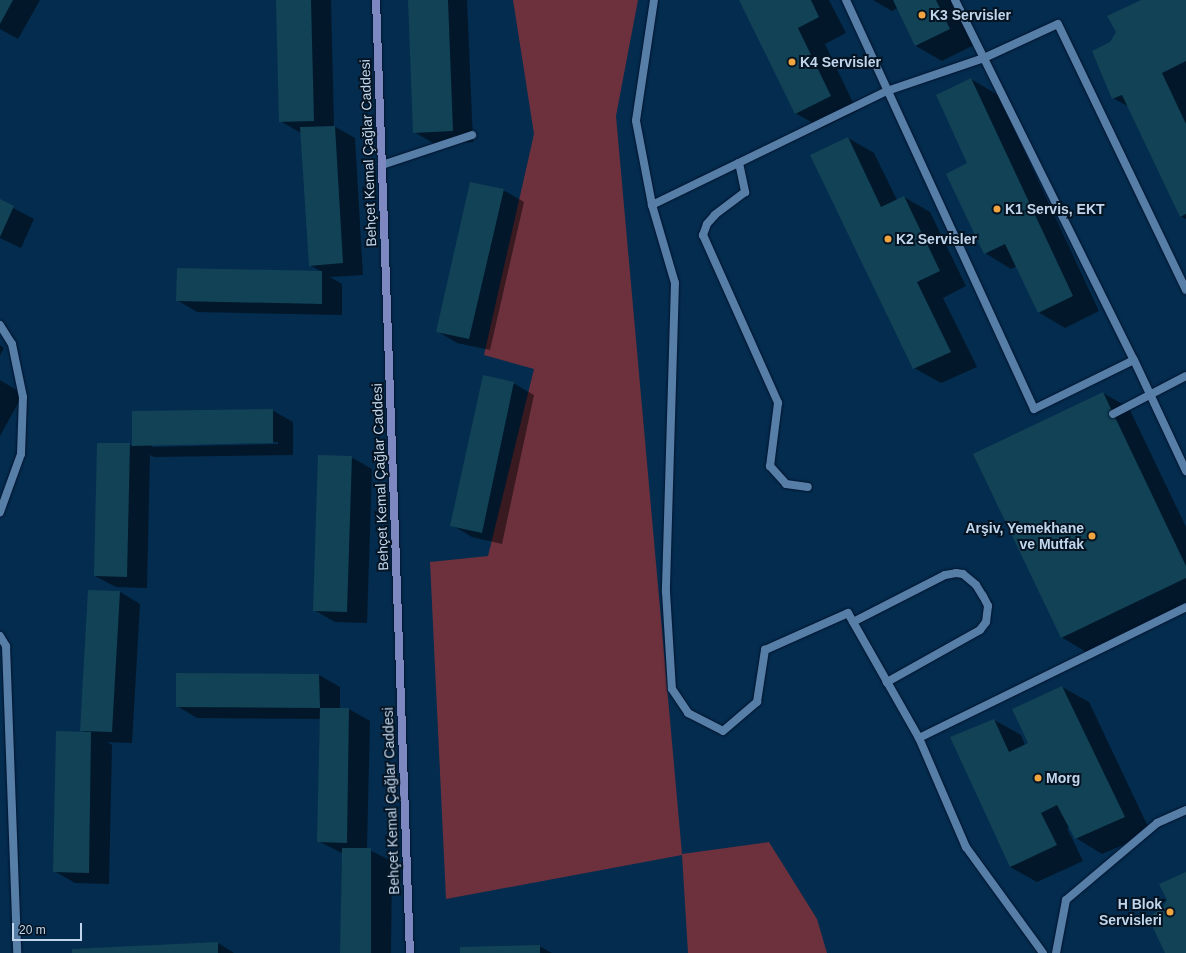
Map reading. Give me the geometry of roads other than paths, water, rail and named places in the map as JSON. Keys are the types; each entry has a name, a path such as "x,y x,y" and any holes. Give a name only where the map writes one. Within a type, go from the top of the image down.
{"main road":[{"name":"Behçet Kemal Çağlar Caddesi","path":"376,0 410,953"}],"street":[{"path":"654,0 636,121 652,205 675,283 666,592 672,689 688,713 723,731 757,702 765,650 848,613 919,738 966,847 1043,953"},
{"path":"846,0 1034,409 1134,360"},
{"path":"955,0 1151,394 1186,471"},
{"path":"652,205 887,92 984,58 1058,24 1186,290"},
{"path":"382,165 472,135"},
{"path":"739,163 745,192 715,215 707,224 703,236 778,403 778,417 771,440 770,466 786,484 808,487"},
{"path":"0,324 12,344 23,397 21,454 0,512"},
{"path":"1113,414 1186,376"},
{"path":"853,622 945,576 956,573 963,574 976,585 983,596 988,606 986,622 980,630 887,682"},
{"path":"919,738 1186,606"},
{"path":"0,636 6,646 17,953"},
{"path":"1056,953 1066,900 1157,823 1186,810"}],"place":[{"name":"K3 Servisler","path":"922,15"},
{"name":"K4 Servisler","path":"792,62"},
{"name":"K1 Servis, EKT","path":"997,209"},
{"name":"K2 Servisler","path":"888,239"},
{"name":"Arşiv, Yemekhane ve Mutfak","path":"1092,536"},
{"name":"Morg","path":"1038,778"},
{"name":"H Blok Servisleri","path":"1170,912"}]}
